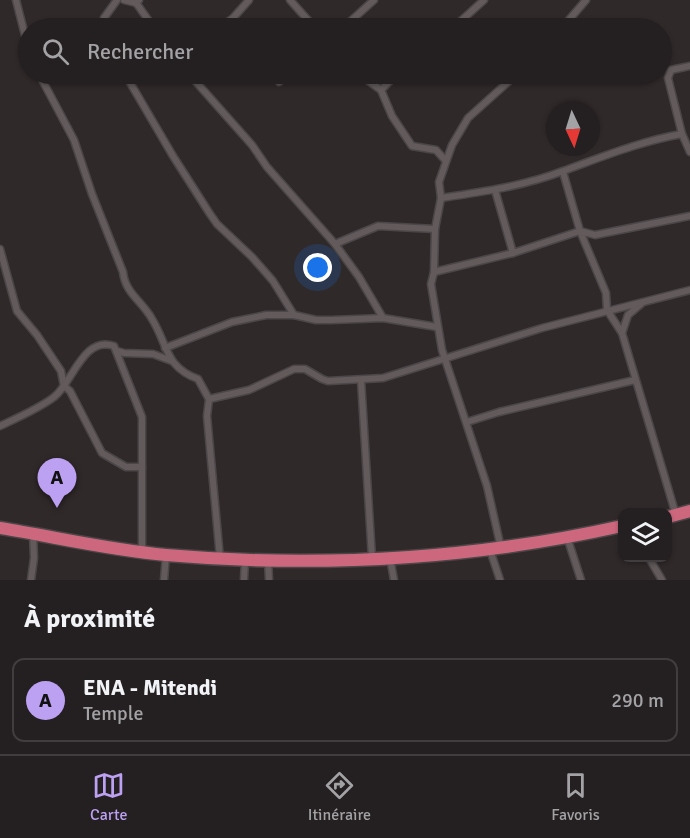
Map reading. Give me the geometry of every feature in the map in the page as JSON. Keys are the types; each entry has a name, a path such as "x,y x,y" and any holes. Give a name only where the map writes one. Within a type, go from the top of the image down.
{"highway":[{"path":"672,516 690,511"},
{"path":"0,528 166,555 268,559 372,558 496,549 618,527"}],"street":[{"path":"16,0 21,18"},
{"path":"104,18 117,0"},
{"path":"124,0 136,1 147,18"},
{"path":"233,18 249,0"},
{"path":"290,0 306,18"},
{"path":"355,18 374,0"},
{"path":"464,18 484,0"},
{"path":"571,18 586,0"},
{"path":"672,70 690,66"},
{"path":"44,84 74,140 92,194 123,272 124,282 152,318 173,361 185,375 198,380 209,399 207,416 220,558"},
{"path":"131,84 182,172 213,219 273,281 294,315"},
{"path":"198,84 252,145 267,167 335,243 359,277 383,318"},
{"path":"373,84 381,90 392,116 412,146 436,150 446,160"},
{"path":"381,90 387,84"},
{"path":"500,580 489,492 445,358 431,284 434,272 435,229 441,198 439,182 446,160 456,136 468,118 506,84"},
{"path":"670,84 682,134 690,150"},
{"path":"441,198 495,190 563,172 636,145 682,134"},
{"path":"563,172 580,231 606,293 607,310 622,333 670,508"},
{"path":"495,190 513,253"},
{"path":"434,272 513,253 580,231 595,235 690,217"},
{"path":"335,243 378,226 435,229"},
{"path":"0,249 17,311 37,335 61,371 64,386 70,391 102,453 126,467 142,467"},
{"path":"209,399 249,390 300,368 328,381 383,378 607,310 690,290"},
{"path":"622,333 628,315 647,300"},
{"path":"165,348 232,322 266,315 294,315 324,320 383,318 438,327"},
{"path":"0,426 54,397 64,386 77,364 92,350 108,345 114,346 142,417 142,552"},
{"path":"117,351 153,354 173,361"},
{"path":"361,380 372,558"},
{"path":"466,422 635,380"},
{"path":"31,580 34,558 33,533"},
{"path":"567,537 580,580"},
{"path":"164,580 166,555"},
{"path":"389,557 394,580"},
{"path":"244,580 245,559"},
{"path":"268,559 269,580"},
{"path":"651,562 662,580"}],"place":[{"name":"ENA - Mitendi","path":"57,508"}]}
